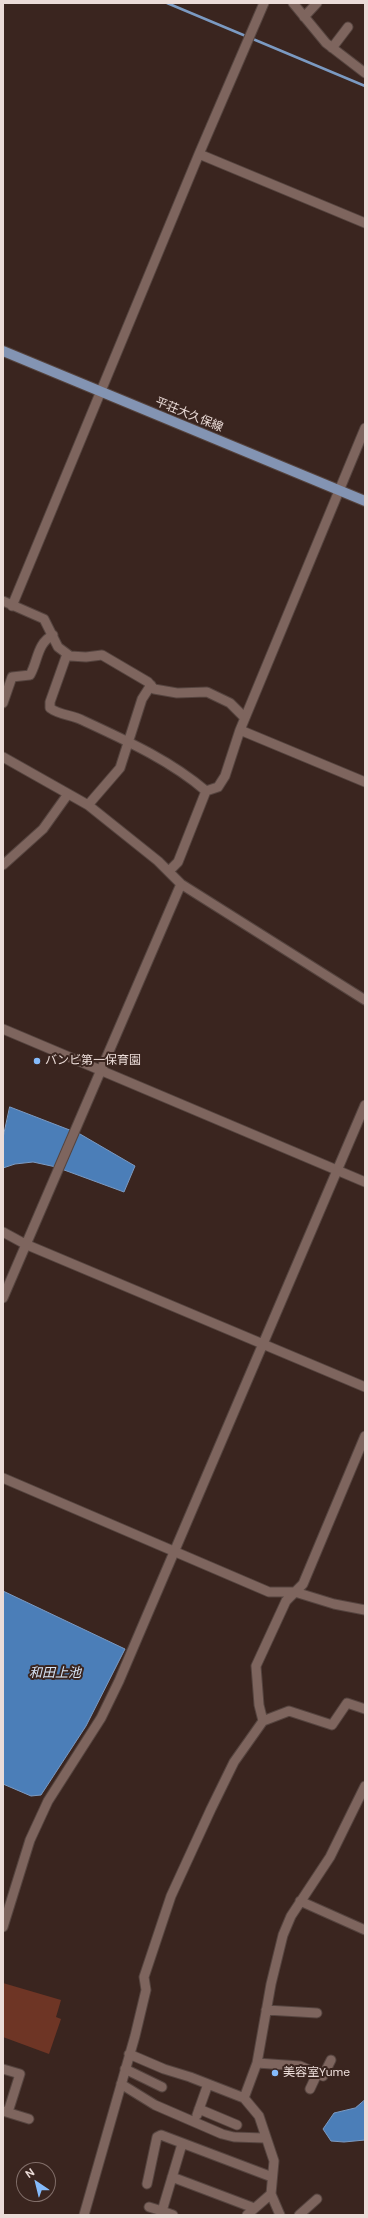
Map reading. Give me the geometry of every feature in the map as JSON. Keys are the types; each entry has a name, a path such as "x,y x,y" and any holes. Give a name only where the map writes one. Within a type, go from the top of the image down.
{"main road":[{"name":"平荘大久保線","path":"3,351 100,393 365,501"}],"street":[{"path":"12,606 199,154 264,3"},
{"path":"293,3 332,48 365,72"},
{"path":"304,17 317,3"},
{"path":"332,48 348,27"},
{"path":"199,154 365,223"},
{"path":"206,791 218,787 225,776 240,730 365,428"},
{"path":"3,602 44,619 58,647 70,656 86,657 102,655 151,685 154,689 177,693 207,692 230,703 245,718"},
{"path":"3,703 12,677 30,675 44,641 53,635"},
{"path":"67,654 50,702 50,708 80,719 127,742 181,771 206,791"},
{"path":"88,804 120,768 127,742 142,699 151,685"},
{"path":"240,730 365,782"},
{"path":"3,758 88,804 169,871 181,884 365,1000"},
{"path":"169,871 178,862 206,791"},
{"path":"3,865 43,829 68,794"},
{"path":"3,1298 59,1171 181,884"},
{"path":"3,1029 365,1182"},
{"path":"3,1927 30,1840 48,1801 101,1718 120,1681 176,1553 365,1105"},
{"path":"3,1232 26,1244 365,1387"},
{"path":"263,1721 259,1705 256,1666 286,1601 303,1584 319,1549 365,1436"},
{"path":"3,1478 269,1592 295,1592 334,1604 365,1610"},
{"path":"84,2215 146,1990 144,1977 171,1896 234,1762 263,1721 289,1711 332,1725 347,1703 365,1709"},
{"path":"244,2098 257,2063 266,2010 283,1935 300,1901 330,1857 365,1786"},
{"path":"300,1901 365,1930"},
{"path":"266,2010 317,2013"},
{"path":"129,2054 164,2069 244,2098 259,2116 264,2138 274,2161 271,2194 278,2214"},
{"path":"257,2063 300,2066 323,2076 331,2060"},
{"path":"3,2069 20,2074 6,2112 29,2118"},
{"path":"125,2069 162,2087"},
{"path":"310,2089 317,2074"},
{"path":"121,2084 155,2105 222,2134 234,2137 264,2138"},
{"path":"208,2084 198,2112 237,2125"},
{"path":"147,2184 157,2137 162,2135 182,2144 272,2177"},
{"path":"162,2211 182,2144"},
{"path":"172,2177 254,2208"},
{"path":"247,2215 271,2194"},
{"path":"299,2215 317,2199"},
{"path":"149,2207 173,2215"}],"shaded area":[{"path":"3,1983 61,2000 56,2017 61,2019 49,2054 3,2037"}],"water":[{"path":"10,1107 80,1134 135,1166 124,1192 56,1167 33,1162 15,1164 3,1168 3,1138"},
{"name":"和田上池","path":"3,1591 125,1649 86,1726 41,1795 31,1796 3,1784"},
{"path":"365,2100 365,2140 344,2142 331,2141 323,2129 334,2113 355,2108"}],"waterway":[{"path":"167,3 365,86"}],"place":[{"name":"バンビ第一保育園","path":"37,1061"},
{"name":"美容室Yume","path":"275,2073"}]}
